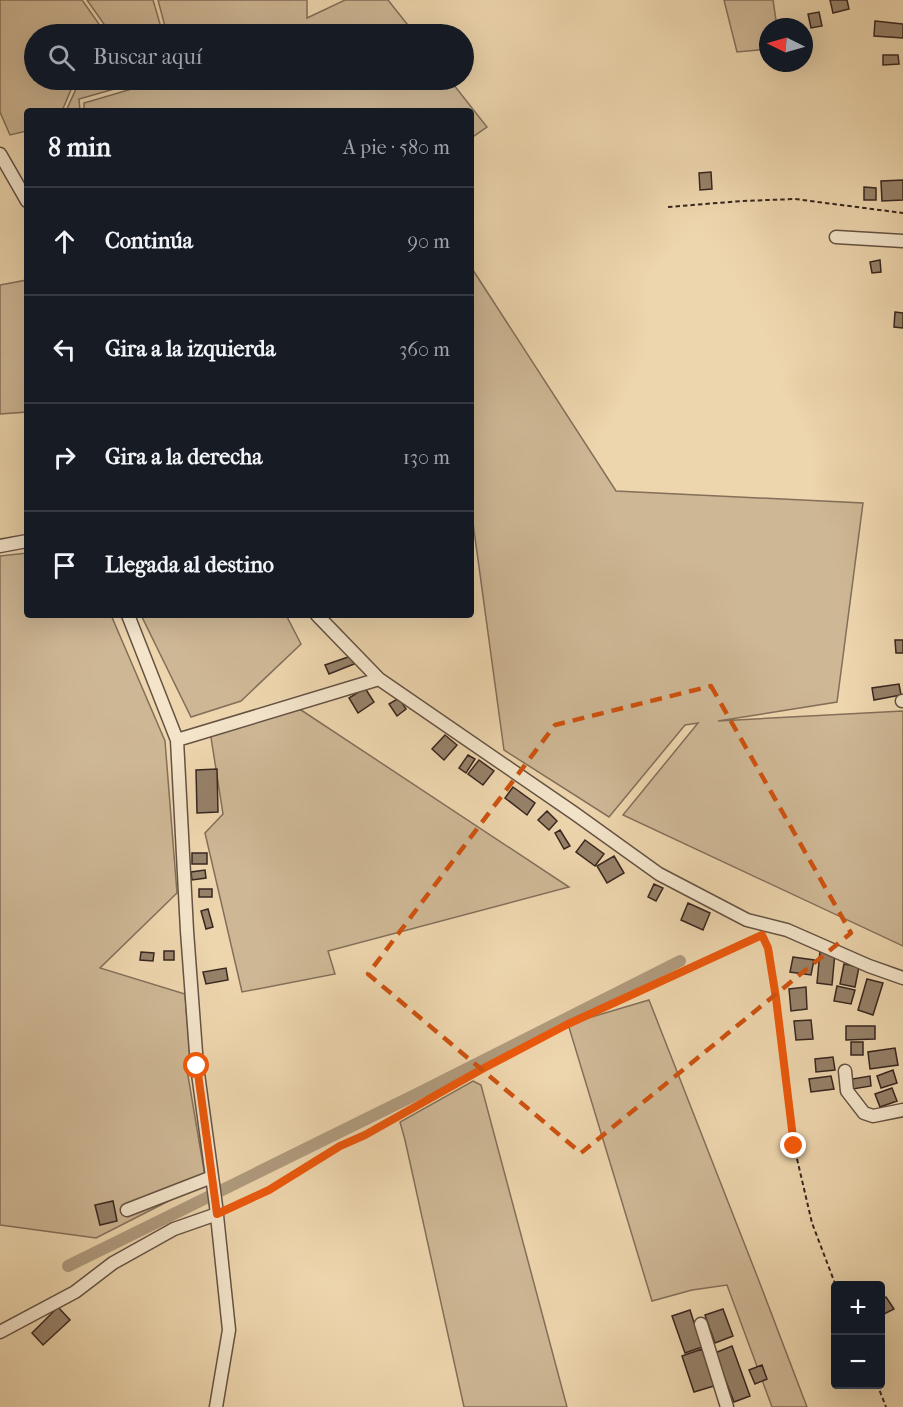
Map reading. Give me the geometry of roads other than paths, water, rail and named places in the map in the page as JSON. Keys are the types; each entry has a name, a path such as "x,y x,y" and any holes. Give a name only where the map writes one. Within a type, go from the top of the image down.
{"street":[{"path":"0,154 24,196"},
{"path":"836,237 903,241"},
{"path":"0,546 24,542"},
{"path":"129,618 177,740 197,1066 217,1210 230,1330 216,1407"},
{"path":"319,618 379,679 659,874 747,920 787,930 869,966 903,978"},
{"path":"177,740 379,679"},
{"path":"845,1071 847,1091 864,1113 873,1116 903,1110"},
{"path":"127,1210 213,1181"},
{"path":"0,1332 75,1292 113,1263 174,1229 217,1210"},
{"path":"701,1324 727,1407"}],"waterway":[{"path":"68,1266 680,961"}]}
